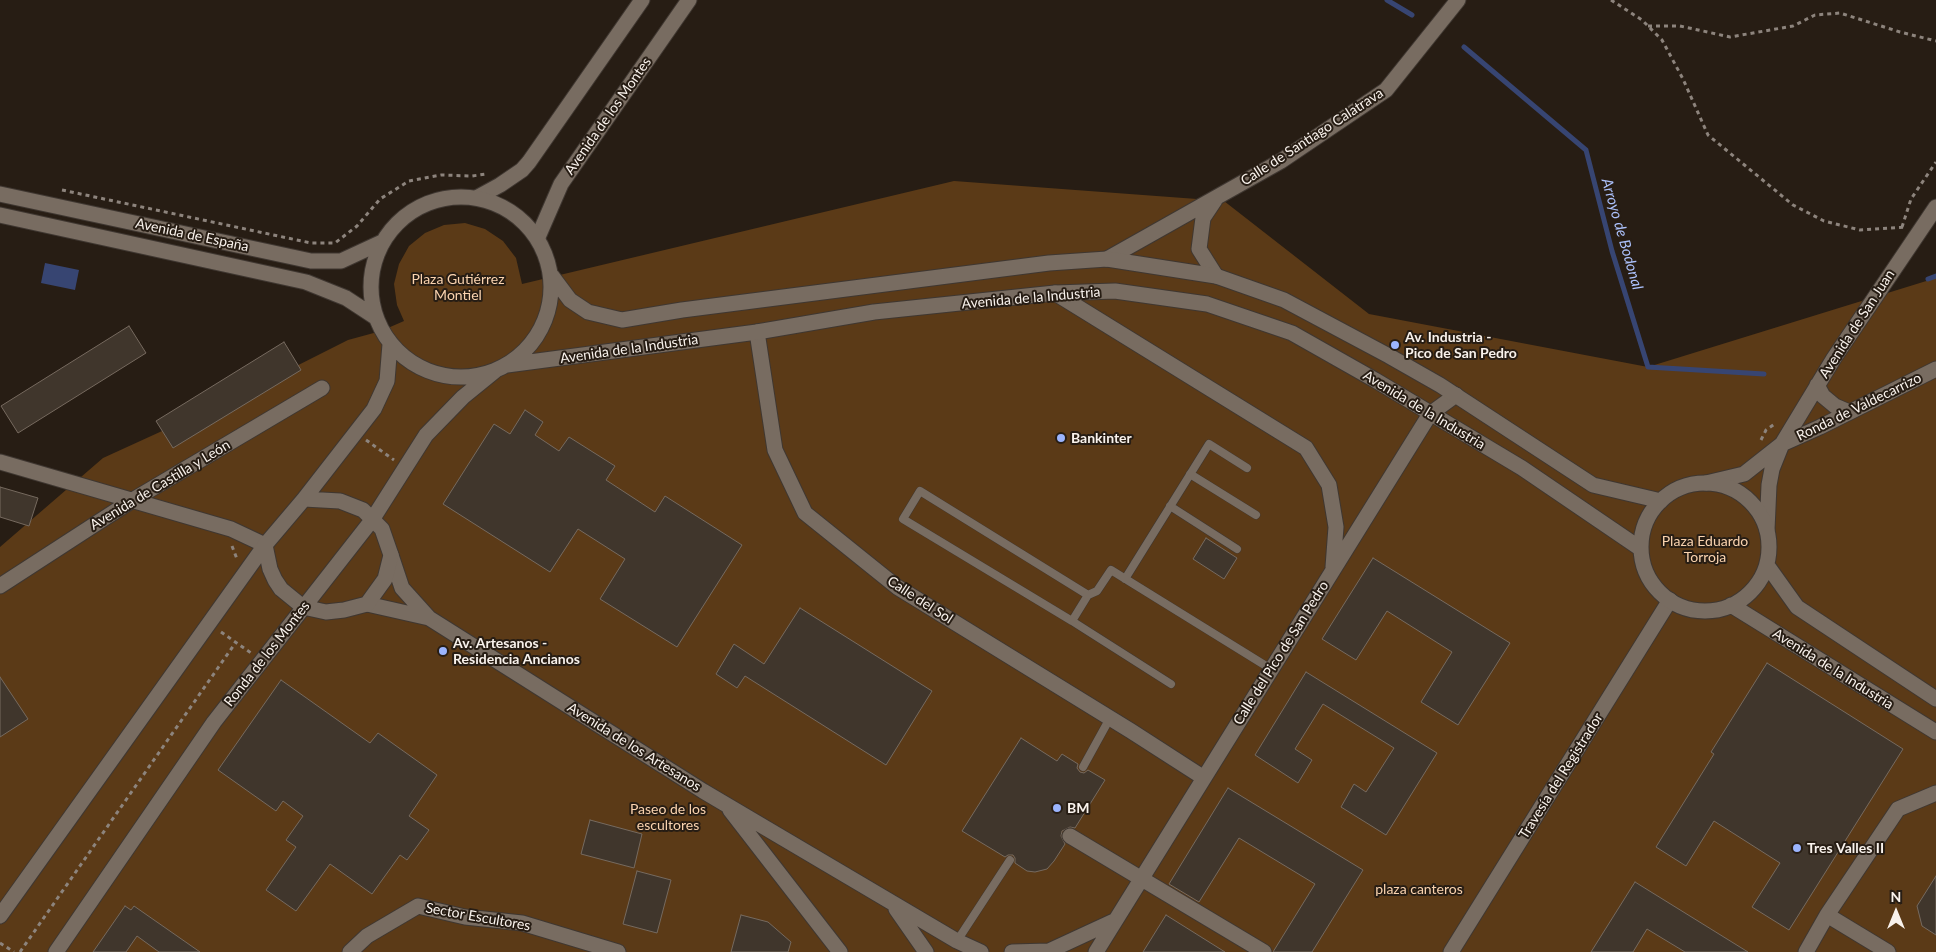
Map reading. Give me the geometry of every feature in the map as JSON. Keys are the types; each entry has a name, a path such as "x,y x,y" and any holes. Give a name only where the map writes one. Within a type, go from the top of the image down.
{"street":[{"path":"478,197 522,170 529,162 642,0"},
{"name":"Avenida de los Montes","path":"538,237 561,184 690,0"},
{"name":"Calle de Santiago Calatrava","path":"1106,259 1280,161 1386,90 1458,0"},
{"name":"Avenida de España","path":"0,194 311,261 340,261 382,242"},
{"path":"450,196 478,197 501,205 522,218 538,237 547,255 552,276 551,302 543,327 528,349 501,368 473,376 450,376 427,371 407,360 390,344 381,331 375,317 370,292 372,266 382,242 399,220 423,204 450,196"},
{"name":"Calle de Santiago Calatrava","path":"1216,276 1199,249 1203,218 1217,197"},
{"name":"Avenida de San Juan","path":"1782,444 1834,358 1936,207"},
{"name":"Avenida de España","path":"0,215 306,282 346,298 375,317"},
{"name":"Avenida de la Industria","path":"552,276 570,300 588,312 622,320 682,310 1041,264 1106,259 1216,276 1298,306 1414,370 1456,395 1593,485 1661,501"},
{"name":"Avenida de la Industria","path":"501,368 757,332 874,312 1055,293 1115,291 1207,304 1292,333 1522,468 1641,549"},
{"path":"1055,293 1306,448 1329,485 1336,527 1333,568"},
{"name":"Calle del Sol","path":"757,332 775,450 805,513 897,587 1204,778"},
{"path":"0,916 265,545 304,499 374,409 387,381 390,344"},
{"name":"Ronda de los Montes","path":"56,952 214,722 372,520 426,435 463,397 501,368"},
{"name":"Ronda de Valdecarrizo","path":"1706,483 1744,474 1782,444 1936,369"},
{"path":"1817,385 1823,396 1835,406 1849,412"},
{"name":"Avenida de Castilla y León","path":"0,586 131,501 322,388"},
{"name":"Calle del Pico de San Pedro","path":"1096,952 1430,414 1456,395"},
{"name":"Ronda de Valdecarrizo","path":"1768,530 1769,485 1772,469 1782,444"},
{"path":"0,462 231,529 265,545"},
{"path":"1706,483 1727,486 1745,496 1759,511 1768,530 1770,548 1767,565 1759,582 1746,596 1731,605 1716,610 1684,607 1670,600 1650,578 1644,564 1641,549 1646,523 1661,501 1674,491 1690,485 1706,483"},
{"path":"304,499 340,501 363,510 372,520"},
{"name":"Avenida de los Artesanos","path":"372,520 382,530 402,588 429,618 725,803 892,904 957,941 981,952"},
{"path":"265,545 270,569 281,589 303,607 326,612 367,604 385,579 391,555"},
{"path":"1767,565 1797,607 1936,699"},
{"name":"Travesía del Registrador","path":"1451,952 1670,600"},
{"name":"Avenida de los Artesanos","path":"367,604 429,618"},
{"name":"Avenida de la Industria","path":"1731,605 1936,732"},
{"path":"1806,952 1827,915 1898,809 1936,793"},
{"path":"725,803 840,952"},
{"path":"1070,836 1264,952"},
{"name":"Avenida de los Artesanos","path":"892,904 926,952"},
{"name":"Sector Escultores","path":"350,952 367,936 418,906 465,917 522,923 618,952"},
{"path":"1827,915 1888,952"},
{"path":"1012,952 1049,951 1116,920"}],"lane":[{"path":"1124,579 1209,444 1246,468"},
{"path":"1190,474 1256,515"},
{"path":"1088,595 920,491 903,519 1172,684"},
{"path":"1170,506 1237,549"},
{"path":"1072,621 1088,595 1097,591 1111,570 1271,669"},
{"path":"1083,767 1110,718"},
{"path":"957,941 1010,860"}],"path":[{"path":"1611,0 1642,20 1662,40 1683,79 1708,134 1793,205 1824,221 1860,230 1902,226 1921,229"},
{"path":"1648,26 1680,26 1730,37 1793,26 1815,15 1840,14 1936,41"},
{"path":"1898,234 1911,199 1936,162"},
{"path":"58,189 311,243 335,243 357,226 380,199 409,181 441,175 472,176 493,173"},
{"path":"356,433 405,468"},
{"path":"209,622 262,661"},
{"path":"20,952 236,642"},
{"path":"0,943 14,952"}],"green space":[{"path":"954,181 1224,201 1369,314 1648,367 1936,278 1936,952 0,952 0,547 103,458 219,405 348,340 381,331 404,321 397,305 394,284 399,264 409,246 425,233 444,225 465,223 485,229 503,241 516,258 522,284"}],"water":[{"path":"45,263 79,270 75,290 41,283"}],"building":[{"path":"129,326 146,353 18,433 1,406"},
{"path":"284,342 301,370 173,448 156,421"},
{"path":"525,410 543,422 535,435 559,451 569,437 615,466 606,480 655,512 665,496 742,545 677,647 600,599 625,559 578,529 550,572 443,504 494,424 510,434"},
{"path":"0,487 38,498 29,526 0,517"},
{"path":"1206,538 1237,558 1224,579 1193,559"},
{"path":"1373,558 1510,643 1458,725 1421,702 1452,652 1387,611 1356,660 1322,639"},
{"path":"800,608 932,691 886,765 745,676 737,688 716,674 734,644 764,664"},
{"path":"1767,663 1903,749 1789,930 1752,907 1780,863 1714,821 1686,866 1656,847 1714,754 1711,752"},
{"path":"1306,672 1437,753 1386,835 1341,807 1354,784 1366,792 1394,748 1323,704 1295,749 1312,760 1298,783 1255,755"},
{"path":"0,677 28,719 0,737"},
{"path":"281,680 370,743 378,733 437,775 409,816 429,830 407,860 400,855 372,894 330,864 296,911 266,890 296,847 286,840 303,816 283,801 276,811 218,770"},
{"path":"1021,738 1057,761 1062,754 1078,764 1077,768 1080,772 1084,773 1088,770 1105,780 1075,828 1070,827 1062,831 1061,836 1065,844 1054,861 1047,869 1035,872 1027,871 1015,863 1013,855 1005,857 962,831"},
{"path":"1228,788 1363,870 1312,952 1273,952 1315,884 1239,838 1199,902 1169,884"},
{"path":"590,820 642,834 634,868 581,854"},
{"path":"637,871 671,880 657,933 623,924"},
{"path":"1936,876 1936,935 1922,926 1917,906"},
{"path":"1635,882 1748,952 1685,952 1647,929 1633,952 1591,952"},
{"path":"125,906 131,910 134,906 200,952 159,952 137,936 126,952 93,952"},
{"path":"741,915 768,922 791,942 788,952 731,952"},
{"path":"1166,915 1225,952 1143,952"}],"waterway":[{"name":"Arroyo de Bodonal","path":"1387,0 1412,15"},
{"name":"Arroyo de Bodonal","path":"1464,47 1586,150 1612,251 1648,367 1764,374"},
{"name":"Arroyo de Bodonal","path":"1928,279 1936,276"}],"place":[{"name":"Av. Industria - Pico de San Pedro","path":"1395,345"},
{"name":"Bankinter","path":"1061,438"},
{"name":"Av. Artesanos - Residencia Ancianos","path":"443,651"},
{"name":"BM","path":"1057,808"},
{"name":"Tres Valles II","path":"1797,848"}],"park label":[{"name":"Plaza Gutiérrez Montiel","path":"458,288"},
{"name":"Plaza Eduardo Torroja","path":"1705,550"},
{"name":"Paseo de los escultores","path":"668,818"},
{"name":"plaza canteros","path":"1419,889"}]}
